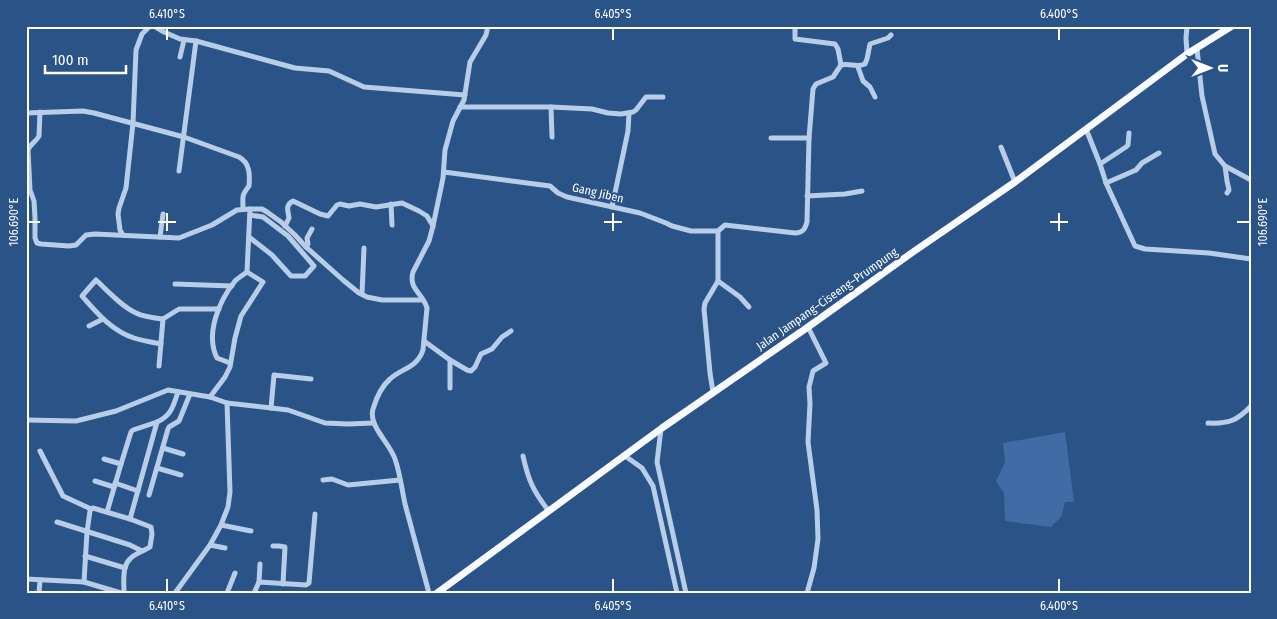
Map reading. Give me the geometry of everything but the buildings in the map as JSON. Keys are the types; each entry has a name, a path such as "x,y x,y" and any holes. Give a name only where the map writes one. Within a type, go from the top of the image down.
{"main road":[{"name":"Jalan Jampang–Ciseeng–Prumpung","path":"437,593 662,428 1015,182 1187,54 1232,26"}],"street":[{"path":"123,235 119,228 119,208 126,188 133,123 136,50 142,34 150,26"},
{"path":"154,26 184,40 196,41 295,68 329,71 364,87 465,95"},
{"path":"429,593 396,460 373,423 372,415 385,385 391,378 417,362 422,354 427,308 413,285 411,277 429,240 433,226 444,172 445,150 453,121 464,100 470,62 486,35 488,26"},
{"path":"795,26 795,39 835,44 838,49 841,65 833,77 816,84 813,89 807,196 862,191"},
{"path":"1187,26 1187,54"},
{"path":"841,65 846,64 858,67 865,64 868,59 870,44 891,36"},
{"path":"180,57 184,40"},
{"path":"178,171 196,41"},
{"path":"1197,49 1202,96 1214,151 1225,166 1251,180"},
{"path":"858,67 862,79 872,89 875,96"},
{"path":"460,107 551,106 617,114 636,110 646,97 663,97"},
{"path":"551,106 552,136"},
{"path":"26,113 84,111 184,137 239,157 246,162 250,183 249,188 244,193 243,209"},
{"path":"40,112 39,136 29,146 28,150 30,190 34,201 35,238 37,243 69,246 78,244 86,235 179,238 212,225 232,212 250,208 267,212 295,235 342,280 367,297 382,300 422,300"},
{"path":"612,207 628,131 629,113"},
{"path":"1086,129 1106,183 1135,246 1145,250 1209,253 1251,259"},
{"path":"1100,164 1128,145 1129,133"},
{"path":"771,138 810,138"},
{"path":"1001,147 1015,182"},
{"path":"1106,183 1136,170 1142,163 1159,153"},
{"path":"1225,166 1229,190 1227,193"},
{"name":"Gang Jiben","path":"444,172 550,186 558,193 567,197 640,213 672,226 691,230 718,231 725,225 800,233 804,230 807,222 807,196"},
{"path":"285,226 289,218 287,206 293,201 328,216 340,204 349,206 360,204 376,207 402,203 427,216 433,226"},
{"path":"391,204 392,225"},
{"path":"247,272 250,208"},
{"path":"160,237 163,214"},
{"path":"249,237 272,255 291,276 305,276 314,266 288,236 263,217 250,215"},
{"path":"306,247 312,229"},
{"path":"713,392 704,309 705,303 718,281 718,231"},
{"path":"362,294 364,248"},
{"path":"230,362 217,358 214,353 212,335 221,303 236,280 247,272"},
{"path":"210,397 230,367 235,338 242,316 263,282 247,272"},
{"path":"161,344 133,338 120,332 103,319 82,296 96,280 136,313 149,317 163,319 178,309 219,309"},
{"path":"718,281 740,297 749,307"},
{"path":"175,284 232,286"},
{"path":"89,326 103,319"},
{"path":"160,366 163,319"},
{"path":"807,593 814,568 818,539 818,524 808,448 809,386 813,371 826,364 808,327"},
{"path":"424,341 450,360 471,371 481,354 492,349 502,337 511,331"},
{"path":"450,360 450,388"},
{"path":"271,408 274,375 311,379"},
{"path":"26,420 76,421 116,411 168,390 210,397 227,403 288,410 325,423 373,423"},
{"path":"107,512 130,432 166,418 178,392"},
{"path":"149,495 169,427 178,421 190,394"},
{"path":"175,593 210,545 228,507 230,492 227,403"},
{"path":"1208,424 1229,422 1251,406"},
{"path":"130,519 157,422"},
{"path":"662,428 657,462 686,593"},
{"path":"163,448 183,454"},
{"path":"26,578 84,582 123,593 125,568 128,560 151,545 151,527 107,512 91,509 63,496 40,451"},
{"path":"523,456 526,471 534,491 548,510"},
{"path":"626,456 642,468 653,486 677,593"},
{"path":"104,459 121,464"},
{"path":"157,468 181,475"},
{"path":"323,480 332,479 348,485 400,480"},
{"path":"95,481 138,491"},
{"path":"658,504 667,502"},
{"path":"84,582 87,532 91,509"},
{"path":"260,582 306,585 308,583 315,514"},
{"path":"57,522 130,545 142,551"},
{"path":"221,525 251,531"},
{"path":"210,545 225,548"},
{"path":"273,546 286,547 284,584"},
{"path":"85,556 125,568"},
{"path":"254,593 260,582 260,564"},
{"path":"227,593 234,573"},
{"path":"39,593 40,580"}],"shaded area":[{"path":"1065,432 1074,502 1065,502 1061,517 1051,527 1005,521 1004,493 996,481 1005,462 1003,443"}]}
